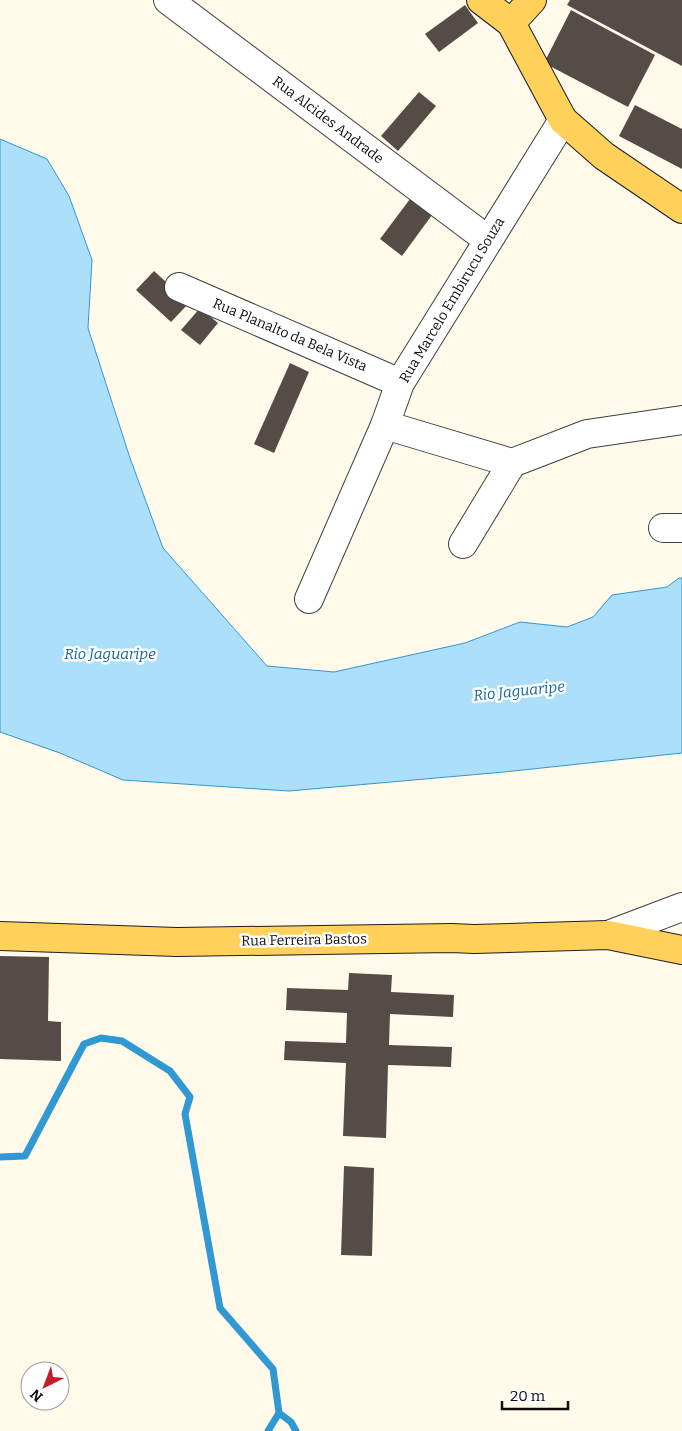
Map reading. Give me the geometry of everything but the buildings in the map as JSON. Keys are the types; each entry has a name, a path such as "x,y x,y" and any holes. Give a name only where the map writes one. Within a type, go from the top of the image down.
{"main road":[{"path":"481,0 511,24 563,120 604,156 682,209"},
{"path":"511,24 532,0"},
{"name":"Rua Ferreira Bastos","path":"0,936 177,942 474,939 608,935 682,950"}],"street":[{"name":"Rua Alcides Andrade","path":"168,0 488,240"},
{"name":"Rua Marcelo Embirucu Souza","path":"309,599 384,425 400,383 563,120"},
{"name":"Rua Planalto da Bela Vista","path":"179,287 400,383"},
{"path":"384,425 512,463 587,434 682,420"},
{"path":"463,544 512,463"},
{"path":"608,935 682,907"}],"water":[{"name":"Rio Jaguaripe","path":"0,139 47,159 69,196 92,260 88,328 130,458 163,548 267,666 334,672 465,643 520,622 567,627 593,617 612,595 667,587 679,578 682,578 682,753 504,772 289,791 123,780 60,753 0,732"}],"waterway":[{"path":"0,1157 25,1156 84,1044 101,1038 122,1041 170,1071 190,1097 185,1114 220,1308 273,1369 279,1413 268,1431"},
{"path":"279,1413 291,1422 296,1431"}]}
